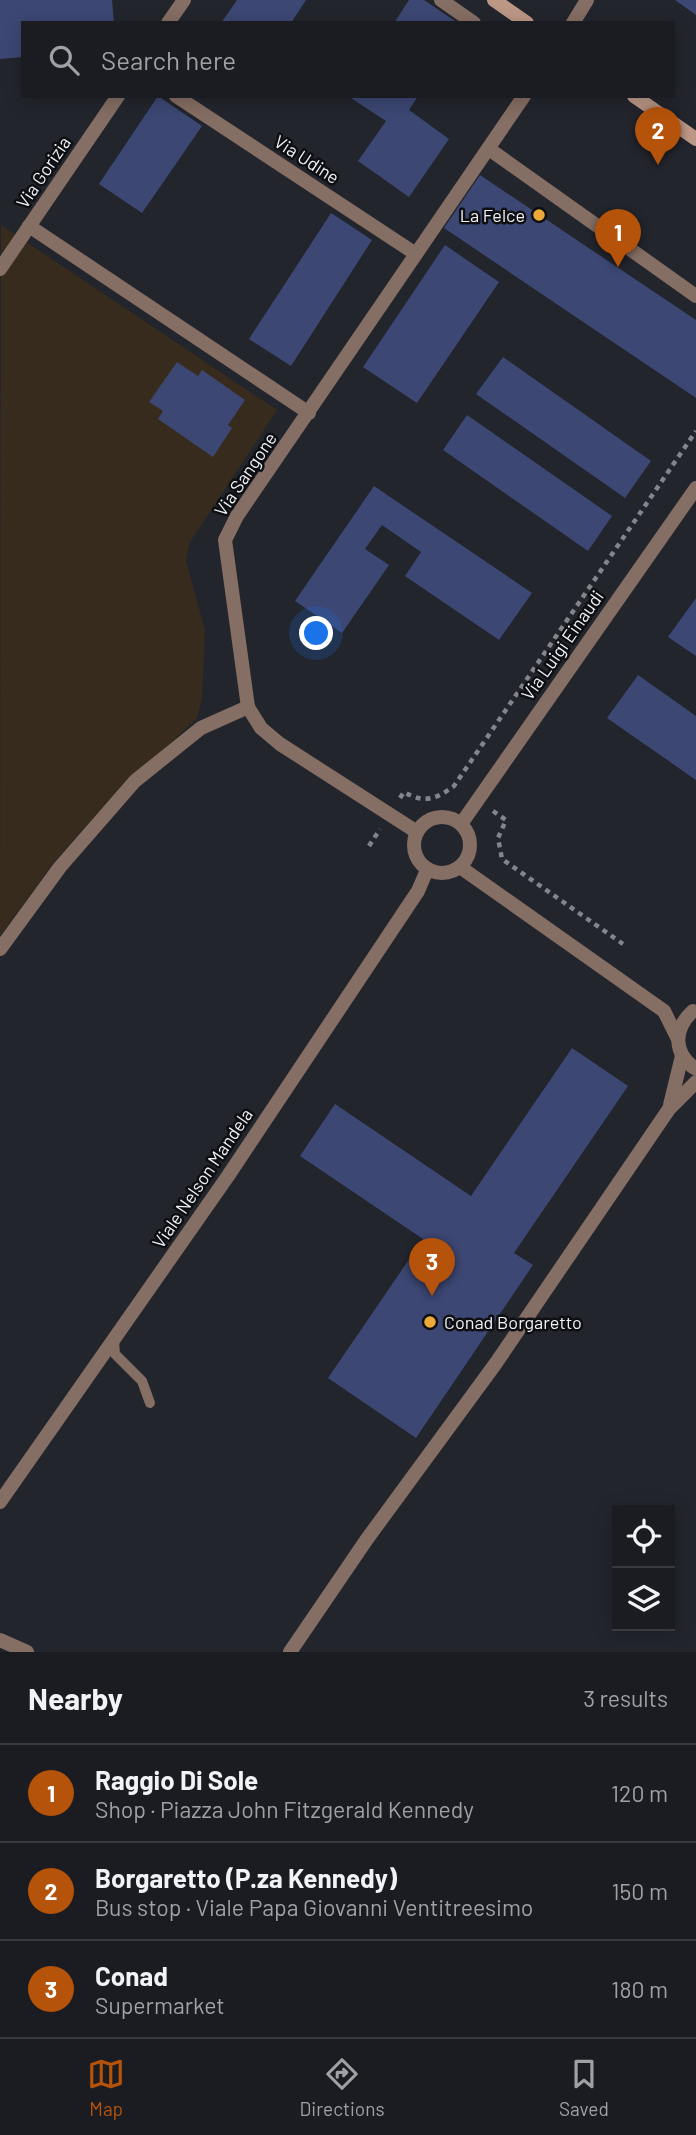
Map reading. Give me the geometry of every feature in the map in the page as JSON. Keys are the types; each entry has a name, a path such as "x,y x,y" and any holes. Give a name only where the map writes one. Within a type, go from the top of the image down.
{"street":[{"path":"169,21 184,0"},
{"path":"441,0 471,21"},
{"path":"494,0 524,21"},
{"path":"574,21 587,0"},
{"name":"Via Gorizia","path":"0,269 117,98"},
{"name":"Via Udine","path":"179,98 416,254"},
{"name":"Via Sangone","path":"416,832 280,744 261,728 248,707 225,540 237,516 523,98"},
{"path":"637,98 696,139"},
{"path":"489,149 696,296"},
{"path":"29,226 309,413"},
{"name":"Via Luigi Einaudi","path":"461,824 696,488"},
{"path":"0,949 60,867 135,781 201,727 248,707"},
{"path":"445,817 461,824 470,841 470,850 460,867 444,874 427,870 416,857 416,832 428,820 437,818 445,817"},
{"path":"460,867 664,1011 677,1037 682,1056 669,1109"},
{"name":"Viale Nelson Mandela","path":"0,1502 114,1340 403,914 427,870"},
{"path":"664,1011 694,1010"},
{"path":"677,1037 679,1027 694,1010"},
{"path":"682,1056 696,1069"},
{"path":"290,1652 367,1539 496,1363 669,1109 696,1082"},
{"path":"0,1640 27,1652"}],"lane":[{"path":"114,1340 115,1354 142,1381 150,1403"}],"path":[{"path":"369,846 404,792 419,800 437,798 454,786 696,431"},
{"path":"454,786 506,820 498,838 502,859 623,944"}],"shaded area":[{"path":"1,225 277,410 190,542 186,561 205,630 202,698 197,718 151,762 130,776 54,862 0,936"}],"building":[{"path":"0,0 112,0 114,21 21,21 21,57 0,59"},
{"path":"237,0 306,0 292,21 222,21"},
{"path":"409,0 424,0 455,21 395,21"},
{"path":"675,0 696,0 696,15"},
{"path":"157,98 161,98 202,126 142,213 99,184"},
{"path":"351,98 417,98 409,110 449,139 409,197 358,161 386,121"},
{"path":"480,175 696,320 696,398 444,228"},
{"path":"331,213 372,240 291,366 249,339"},
{"path":"445,245 499,282 417,403 363,367"},
{"path":"503,357 651,461 625,498 476,394"},
{"path":"177,362 198,376 202,370 245,400 228,425 232,428 213,457 158,419 163,411 149,402"},
{"path":"467,415 612,516 588,551 443,450"},
{"path":"374,486 532,593 499,640 405,576 421,552 382,525 365,549 389,565 342,633 295,601"},
{"path":"696,598 696,656 668,637"},
{"path":"638,675 696,716 696,780 607,718"},
{"path":"572,1048 628,1086 514,1253 533,1265 416,1438 328,1378 423,1239 300,1156 335,1104 471,1196"}],"place":[{"name":"Borgaretto (P.za Kennedy)","path":"658,165"},
{"name":"La Felce","path":"539,215"},
{"name":"Raggio Di Sole","path":"618,267"},
{"name":"Conad","path":"432,1296"},
{"name":"Conad Borgaretto","path":"430,1322"}]}
